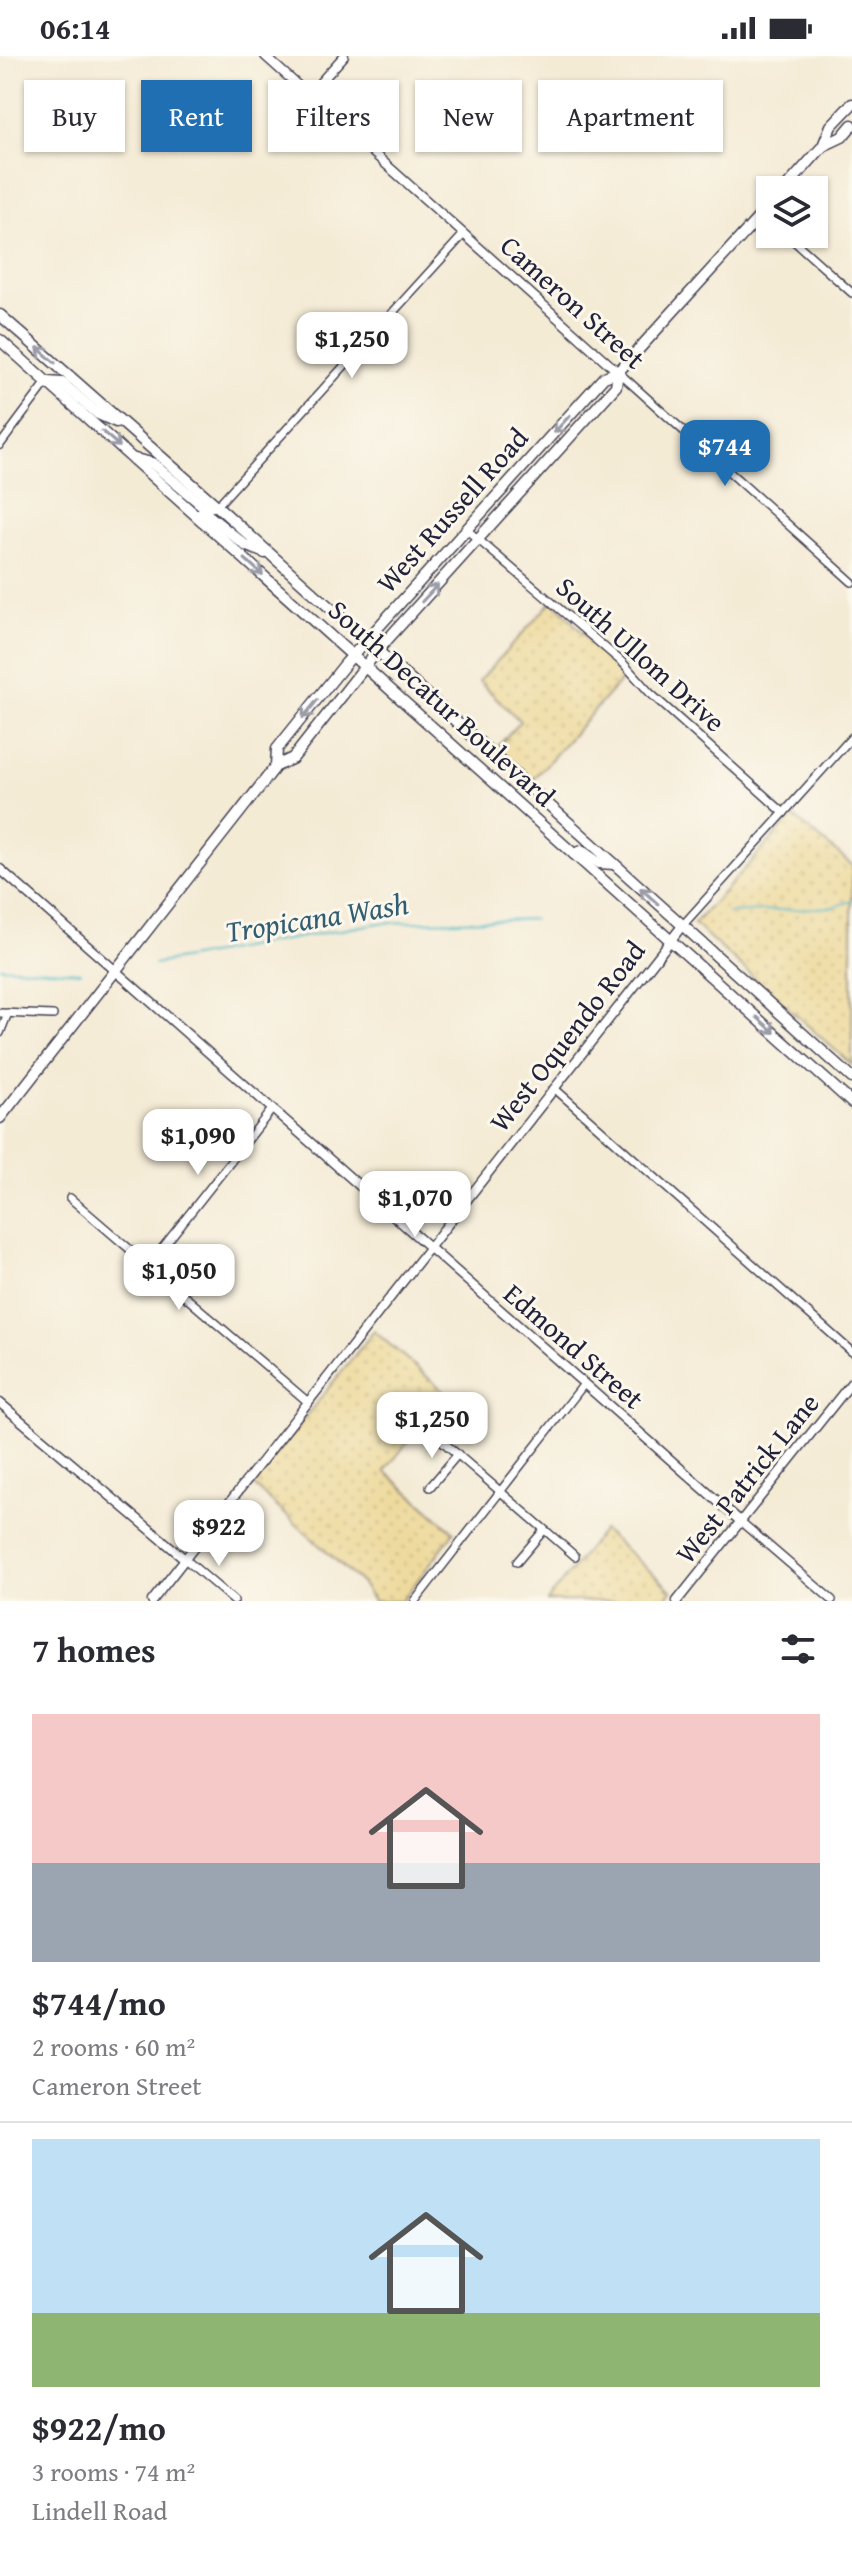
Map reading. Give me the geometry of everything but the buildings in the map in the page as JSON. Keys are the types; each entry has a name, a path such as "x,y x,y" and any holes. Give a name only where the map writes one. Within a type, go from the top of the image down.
{"main road":[{"path":"796,176 823,146 831,126 852,104"},
{"path":"823,146 842,137 852,125"},
{"name":"West Russell Road","path":"276,766 277,749 366,641 604,377 618,372 756,226"},
{"name":"South Decatur Boulevard","path":"0,315 378,650 852,1078"},
{"name":"South Decatur Boulevard","path":"0,340 852,1103"},
{"name":"West Russell Road","path":"0,1118 276,766 293,758 364,666 616,386 618,372"},
{"path":"47,382 62,383 98,414 126,426"},
{"path":"134,458 152,463 203,506 217,506"},
{"path":"195,514 207,514 245,545 274,557"},
{"path":"574,854 582,851 599,863 614,864"}],"street":[{"name":"Cameron Street","path":"265,56 292,80"},
{"path":"322,80 344,56"},
{"name":"Cameron Street","path":"373,152 852,582"},
{"path":"217,506 464,234"},
{"path":"802,248 852,293"},
{"path":"0,445 47,382"},
{"name":"South Ullom Drive","path":"467,530 623,663 650,693 784,813"},
{"name":"West Oquendo Road","path":"152,1601 682,926 852,737"},
{"name":"Edmond Street","path":"0,869 832,1600"},
{"path":"0,1033 4,1013 53,1015"},
{"path":"554,1088 852,1352"},
{"path":"149,1265 273,1108"},
{"path":"70,1198 308,1402"},
{"name":"West Patrick Lane","path":"677,1601 852,1382"},
{"path":"415,1601 584,1384"},
{"path":"0,1403 234,1601"},
{"path":"427,1428 575,1556"},
{"path":"430,1487 458,1454"},
{"path":"517,1562 544,1530"}],"sand":[{"path":"553,600 623,678 531,782 495,750 520,721 479,681"},
{"path":"793,816 852,865 852,1065 694,924"},
{"path":"374,1331 446,1393 385,1471 454,1532 402,1601 373,1601 362,1584 252,1484"},
{"path":"603,1530 672,1590 663,1601 547,1601"}],"waterway":[{"path":"728,913 833,907 852,901"},
{"name":"Tropicana Wash","path":"154,964 379,923 534,919"},
{"name":"Tropicana Wash","path":"0,967 81,972"}]}
